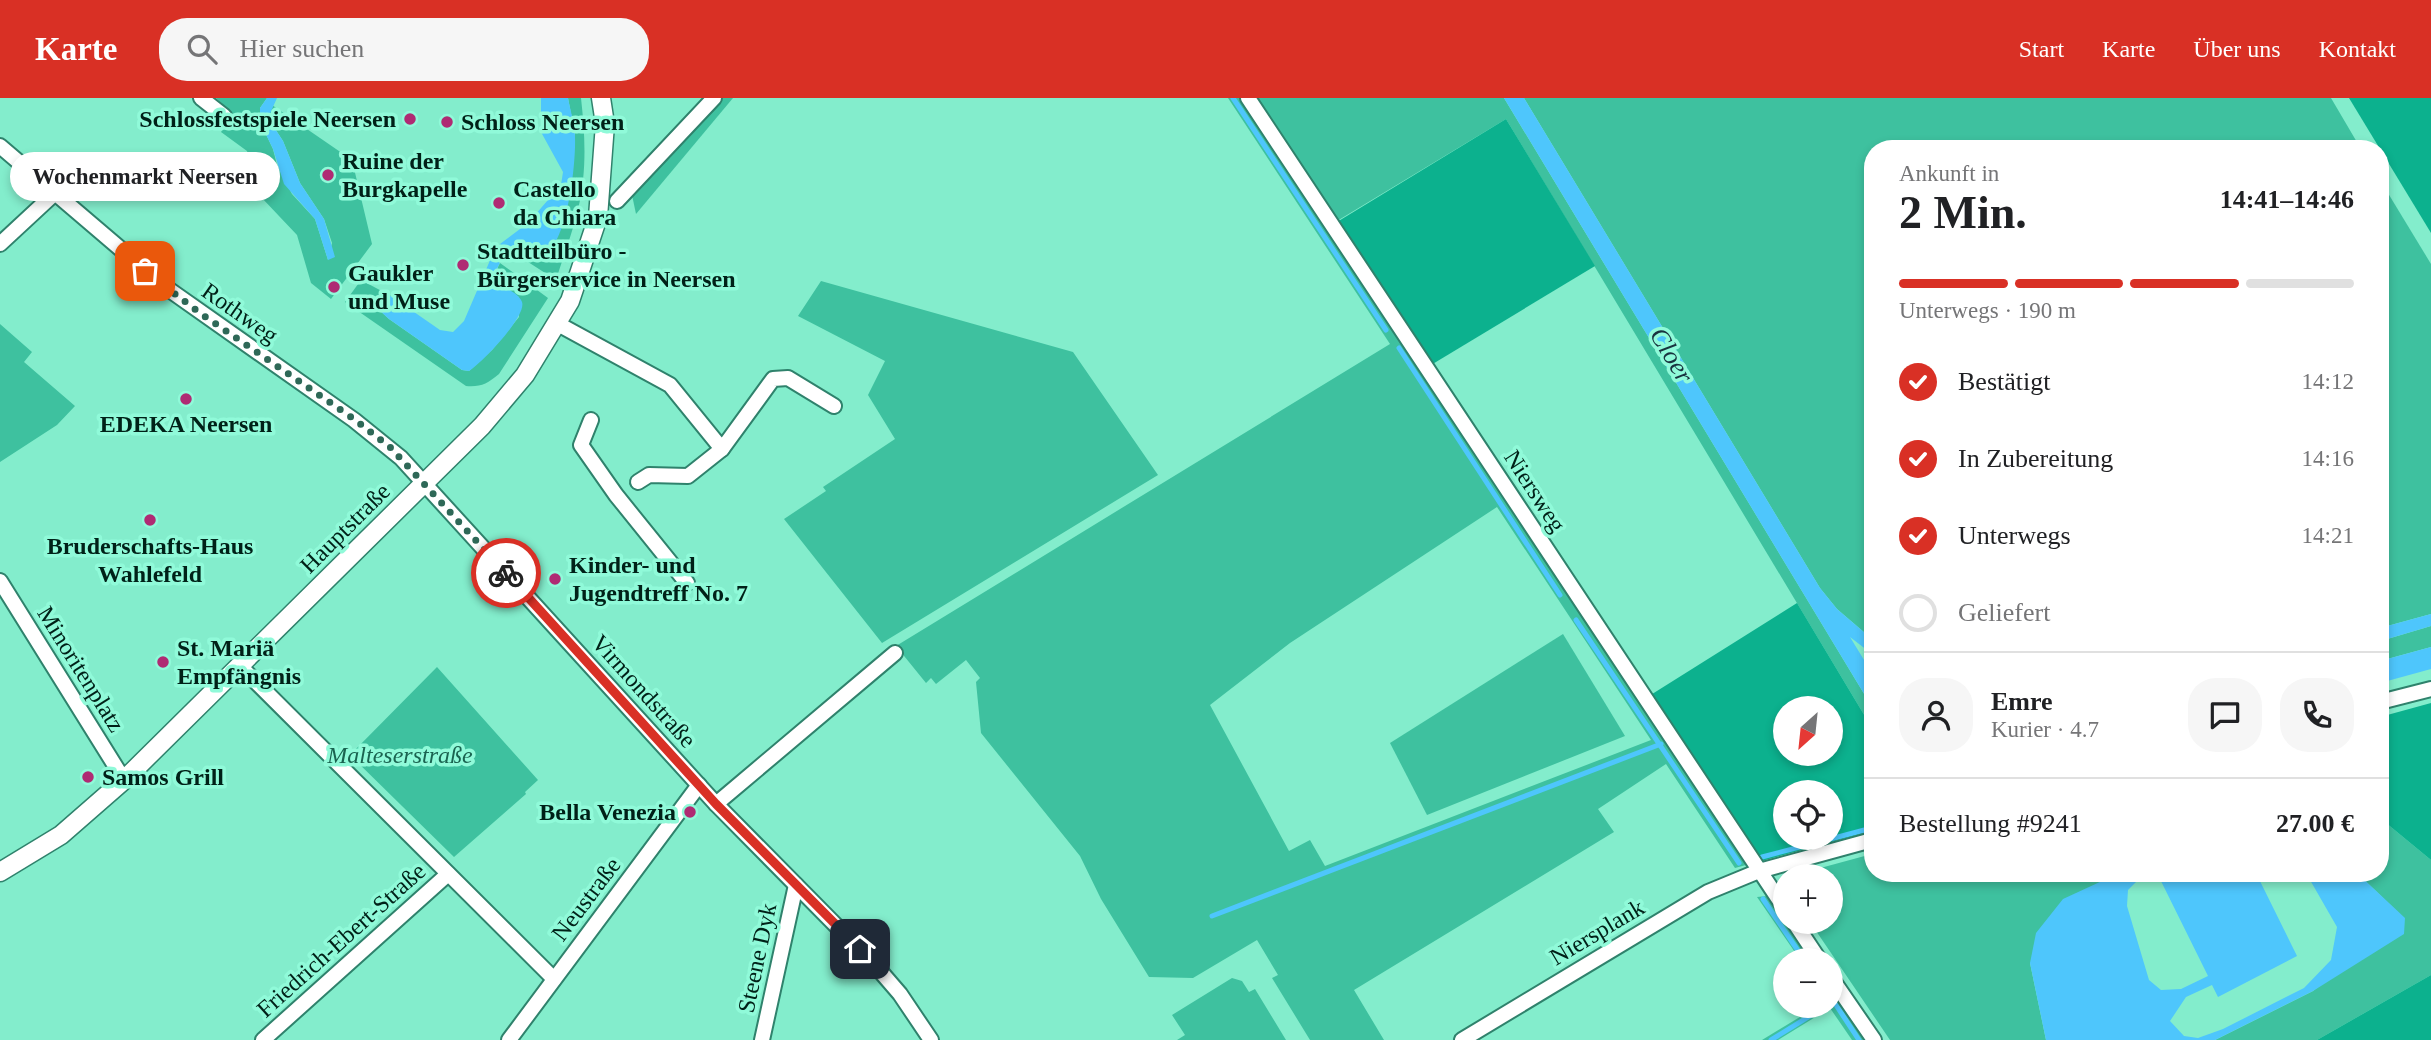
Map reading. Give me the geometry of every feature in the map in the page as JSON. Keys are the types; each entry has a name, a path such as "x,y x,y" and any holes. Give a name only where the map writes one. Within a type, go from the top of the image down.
{"street":[{"path":"201,98 224,116"},
{"name":"Hauptstraße","path":"0,872 61,835 124,780 482,426 525,374 570,301 598,217 605,124 601,98"},
{"path":"617,201 714,98"},
{"name":"Niersweg","path":"1248,98 1773,891"},
{"name":"Rothweg","path":"0,146 183,301 381,440 425,483"},
{"path":"0,244 55,193"},
{"path":"558,324 670,385 722,449"},
{"path":"638,482 649,474 688,476 722,449 773,379 788,379 834,406"},
{"path":"591,421 581,445 616,495 687,583"},
{"name":"Virmondstraße","path":"425,483 716,804 888,979 912,1009 931,1040"},
{"name":"Minoritenplatz","path":"0,581 5,601 124,780"},
{"path":"716,804 895,653"},
{"path":"240,666 554,979"},
{"path":"2389,700 2431,689"},
{"name":"Neustraße","path":"509,1040 699,785"},
{"name":"Niersplank","path":"1462,1040 1726,883 1759,871 1864,842"},
{"name":"Friedrich-Ebert-Straße","path":"263,1040 448,874"},
{"name":"Steene Dyk","path":"762,1040 796,885"},
{"path":"1843,995 1874,1040"}],"green space":[{"path":"216,98 267,98 260,108 260,122 292,194 315,219 328,260 332,243 324,219 300,183 283,141 268,118 272,105 352,160 372,244 331,299 311,283 297,235 261,197 247,151 221,132 233,114"},
{"path":"568,98 581,98 584,170 576,218 556,280 511,251 525,242 536,251 545,253 553,248 575,134"},
{"path":"721,98 733,98 636,214 632,195"},
{"path":"1228,98 1240,98 1746,865 1735,868 1666,764 1598,809 1614,832 1354,990 1384,1040 1310,1040 1272,978 1278,975 1257,940 1193,978 1149,977 1101,899 1080,856 981,733 976,682 980,678 966,660 936,684 931,678 926,683 896,646 1390,344","holes":["1497,507 1651,740 1325,866 1310,840 1289,851 1210,705 1290,643"]},
{"path":"1255,98 1504,98 1864,694 1864,715 1506,119 1337,221"},
{"path":"1524,98 2331,98 2356,140 1864,140 1864,632 1837,609 1820,588"},
{"path":"2349,98 2431,98 2431,233 2389,164 2389,140 2375,140"},
{"path":"1506,119 1595,266 1431,365 1337,222"},
{"path":"2389,195 2431,264 2431,614 2389,626"},
{"path":"500,263 548,298 499,374 480,385 466,386 345,302 361,280 391,296 383,297 378,309 462,370 469,371 492,350 519,317 519,297 498,279 497,269"},
{"path":"821,281 1073,352 1158,475 882,643 784,519 826,491 823,487 895,439 868,395 885,361 798,316"},
{"path":"0,324 32,352 24,362 75,406 57,425 0,462"},
{"path":"1797,603 1864,715 1864,833 1843,839 1843,780 1773,780 1773,850 1802,850 1758,862 1649,696"},
{"path":"2431,626 2431,647 2389,659 2389,639"},
{"path":"1563,634 1625,736 1427,815 1390,743"},
{"name":"Malteserstraße","path":"437,667 538,780 526,794 454,857 350,755"},
{"path":"2431,703 2431,860 2389,825 2389,715"},
{"path":"2389,825 2431,860 2431,975 2317,1040 2215,1040 2313,991 2404,918 2366,882 2389,882"},
{"path":"1864,856 1864,882 2119,882 2030,963 2046,1040 1890,1040 1843,971 1843,948 1828,948 1818,934 1843,934 1843,864 1835,864"},
{"path":"1767,896 1773,905 1773,920 1757,897"},
{"path":"1782,934 1793,934 1802,948 1792,948"},
{"path":"2431,975 2431,1040 2317,1040"},
{"path":"1232,978 1242,981 1249,992 1255,989 1286,1040 1177,1040 1185,1035 1172,1015"},
{"path":"1843,1008 1865,1040 1852,1040 1837,1018 1843,1018"},
{"path":"1798,1018 1814,1018 1778,1040 1762,1040"}],"water":[{"path":"267,98 277,98 268,118 283,141 300,183 324,219 335,257 328,260 315,219 284,184 273,149 260,122 260,108"},
{"path":"541,98 568,98 575,137 569,200 560,233 546,253 536,251 525,242 511,251 500,244 528,223 561,185 563,172 541,132"},
{"name":"Cloer","path":"1504,98 1524,98 1820,588 1837,609 1864,632 1864,648 1850,637 1864,660 1864,694"},
{"path":"491,258 500,263 496,271 499,282 519,297 522,309 502,339 469,371 462,370 378,309 383,297 391,296 440,330 453,332 464,321"},
{"path":"2431,614 2431,626 2389,639 2389,626"},
{"path":"2431,647 2431,669 2389,681 2389,659"},
{"path":"2100,882 2136,882 2128,890 2127,906 2149,980 2161,990 2181,989 2208,976 2161,882 2260,882 2297,956 2218,997 2212,985 2186,997 2170,1021 2184,1036 2198,1038 2223,1029 2304,988 2331,960 2337,927 2311,882 2367,882 2405,918 2404,934 2313,991 2215,1040 2046,1040 2030,963 2036,933 2063,899"}],"waterway":[{"path":"1233,98 1386,330"},
{"path":"1399,348 1560,595"},
{"path":"1576,620 1739,863"},
{"path":"1212,916 1661,744"},
{"path":"1762,857 1864,830"},
{"path":"1763,899 1796,948"},
{"path":"1843,1016 1859,1040"},
{"path":"1771,1040 1807,1018"}],"way so far":[{"path":"145,271 183,301 354,419 390,447 506,573"}],"place":[{"name":"Schlossfestspiele Neersen","path":"410,119"},
{"name":"Schloss Neersen","path":"447,122"},
{"name":"Ruine der Burgkapelle","path":"328,175"},
{"name":"Castello da Chiara","path":"499,203"},
{"name":"Stadtteilbüro - Bürgerservice in Neersen","path":"463,265"},
{"name":"Wochenmarkt Neersen","path":"145,271"},
{"name":"Gaukler und Muse","path":"334,287"},
{"name":"EDEKA Neersen","path":"186,399"},
{"name":"Bruderschafts-Haus Wahlefeld","path":"150,520"},
{"name":"Kinder- und Jugendtreff No. 7","path":"555,579"},
{"name":"St. Mariä Empfängnis","path":"163,662"},
{"name":"Samos Grill","path":"88,777"},
{"name":"Bella Venezia","path":"690,812"}],"route":[{"path":"506,573 716,804 860,949"}]}
